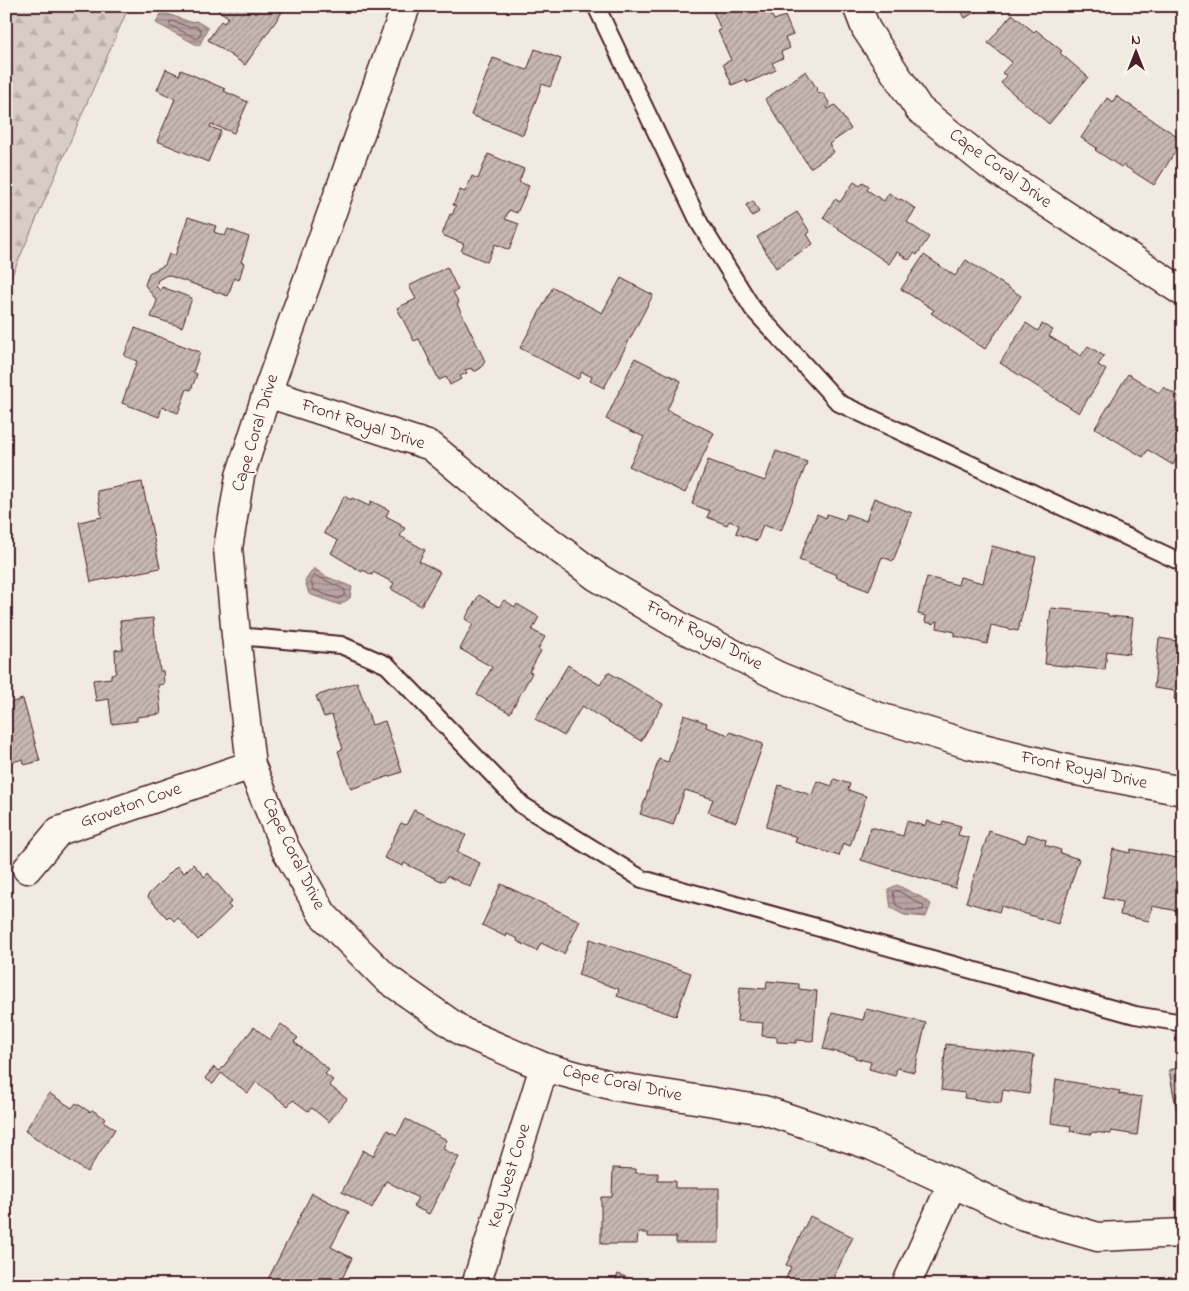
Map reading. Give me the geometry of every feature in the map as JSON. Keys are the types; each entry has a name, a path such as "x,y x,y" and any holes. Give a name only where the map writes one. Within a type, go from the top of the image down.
{"street":[{"name":"Cape Coral Drive","path":"406,6 267,394 240,476 228,548 251,765 285,848 323,915 386,978 463,1032 544,1067 614,1086 764,1110 872,1146 1021,1215 1098,1237 1183,1233"},
{"name":"Cape Coral Drive","path":"857,6 866,29 919,108 989,165 1183,292"},
{"name":"Front Royal Drive","path":"267,394 431,446 518,518 597,576 686,630 778,676 873,716 971,745 1071,770 1183,792"},
{"name":"Groveton Cove","path":"27,870 59,831 251,765"},
{"name":"Key West Cove","path":"476,1285 544,1067"},
{"path":"906,1285 952,1184"}],"lane":[{"path":"596,6 700,224 753,309 839,403 1183,563"},
{"path":"236,636 341,645 387,665 522,805 642,878 1135,1015 1183,1024"}],"green space":[{"path":"6,6 129,6 6,289"}],"water":[{"path":"162,12 190,22 196,21 208,28 199,46 156,23"},
{"path":"314,568 325,576 352,587 350,598 340,605 309,594 305,581"},
{"path":"897,885 931,904 926,917 904,915 891,908 888,889"}],"building":[{"path":"212,6 282,6 285,8 245,65 208,40 221,21 224,23 228,17"},
{"path":"711,6 776,6 778,11 771,14 774,20 785,16 793,35 785,38 790,48 781,52 783,58 772,63 776,70 747,83 746,79 732,85 723,64 731,60 718,31 721,30"},
{"path":"959,6 985,6 965,18"},
{"path":"1012,14 1062,51 1060,53 1088,77 1049,124 1001,83 1007,76 1002,73 1012,62 988,43"},
{"path":"535,49 561,59 550,87 542,84 523,135 471,115 493,58 527,70"},
{"path":"166,69 179,75 181,70 225,89 224,91 248,102 234,133 211,124 210,127 221,131 208,162 157,141 175,99 157,90"},
{"path":"806,71 816,90 819,94 822,92 830,104 827,107 828,109 835,105 851,129 829,144 834,152 810,168 765,99"},
{"path":"1116,96 1183,140 1183,146 1180,144 1154,185 1123,165 1121,167 1081,138 1107,98 1113,102"},
{"path":"488,154 524,169 519,182 529,186 517,213 509,210 505,219 519,224 509,250 495,244 487,262 461,251 464,244 442,235 450,214 452,215 456,206 453,205 460,190 465,192 472,176 478,179"},
{"path":"854,182 860,186 863,182 869,186 867,190 884,201 889,193 916,209 907,222 929,237 917,255 914,253 909,260 897,252 889,264 823,218 835,199 840,202"},
{"path":"753,201 759,212 752,216 746,205"},
{"path":"797,212 810,232 807,234 813,244 776,268 757,237"},
{"path":"188,217 216,226 214,232 225,236 228,229 249,237 241,262 244,263 239,280 234,278 228,296 167,275 158,280 156,286 160,291 162,287 192,298 182,327 151,317 157,301 145,285 149,273 165,265 169,254 175,256"},
{"path":"924,255 955,276 966,260 1021,296 985,349 931,313 934,310 901,289"},
{"path":"447,267 458,290 453,292 459,303 457,304 485,361 481,368 476,371 471,368 465,370 467,373 460,376 461,379 450,385 446,377 439,380 419,339 414,341 397,308 416,299 409,286"},
{"path":"621,278 653,295 604,388 590,381 592,377 582,372 578,379 520,348 553,287 602,313"},
{"path":"1026,323 1038,331 1042,324 1053,330 1049,336 1081,356 1088,346 1104,356 1098,365 1106,370 1079,413 1000,363"},
{"path":"135,328 200,352 193,372 197,374 191,390 187,389 178,413 162,407 159,417 122,403 137,361 124,356"},
{"path":"635,358 681,381 667,410 714,433 685,493 629,466 644,437 606,419"},
{"path":"1128,374 1159,393 1163,387 1183,399 1183,448 1173,465 1148,450 1143,457 1095,428"},
{"path":"776,451 807,462 781,531 763,525 757,541 736,533 739,525 729,521 727,525 707,517 710,511 692,504 708,460 765,481"},
{"path":"142,482 160,568 91,582 79,522 102,517 97,491"},
{"path":"344,496 369,506 371,501 389,510 386,516 405,528 400,536 425,550 419,561 440,572 421,606 391,589 394,583 373,572 372,575 363,570 362,572 331,553 338,541 324,533"},
{"path":"874,498 912,513 893,561 882,557 869,591 836,577 837,575 799,560 817,514 826,518 827,514 845,520 847,514 866,521"},
{"path":"992,546 1036,557 1018,631 991,625 987,644 955,636 955,632 937,628 938,621 935,621 934,624 925,622 926,616 918,614 927,577 958,585 960,577 983,583"},
{"path":"479,595 499,607 504,600 515,607 517,604 539,617 532,630 545,637 538,649 541,651 529,672 532,673 510,713 477,695 492,667 460,649 473,624 465,619"},
{"path":"1051,608 1133,618 1129,654 1107,651 1105,670 1045,664"},
{"path":"153,618 160,671 163,671 164,684 158,685 161,714 137,717 137,721 112,724 109,699 96,701 93,680 111,678 111,674 116,673 115,650 123,649 120,621"},
{"path":"1159,638 1183,642 1183,701 1174,699 1175,691 1154,688"},
{"path":"568,665 600,685 608,672 663,704 641,741 582,706 564,736 535,719"},
{"path":"357,682 372,725 385,721 402,772 351,789 338,751 343,749 332,715 324,717 316,696"},
{"path":"23,699 40,761 24,765 23,759 6,764 6,704"},
{"path":"684,715 707,723 706,727 729,735 730,732 763,744 736,822 708,812 713,799 685,790 673,825 640,814 659,759 668,762"},
{"path":"834,779 850,784 848,790 866,796 850,846 843,843 839,856 795,842 797,837 766,827 779,785 812,795 817,781 832,786"},
{"path":"414,810 466,835 457,852 480,863 470,887 447,876 445,880 441,881 404,863 403,866 384,858 401,823 406,825"},
{"path":"907,821 925,826 927,821 942,825 943,821 961,826 958,835 969,838 955,888 861,860 871,827 903,836"},
{"path":"989,831 1025,843 1028,834 1046,840 1045,845 1061,850 1060,853 1079,859 1058,924 1001,906 999,912 966,902"},
{"path":"1113,849 1130,853 1131,849 1177,858 1177,861 1183,862 1183,912 1152,906 1149,921 1120,915 1122,902 1103,898"},
{"path":"193,864 205,877 208,873 232,901 228,905 231,908 198,940 178,918 174,921 169,916 167,918 147,896 177,866 184,873"},
{"path":"501,884 580,921 564,954 541,943 537,951 517,941 518,939 507,934 506,937 482,925"},
{"path":"590,939 691,973 676,1016 617,996 619,989 578,975"},
{"path":"767,981 799,984 799,989 817,991 813,1041 796,1040 796,1043 777,1042 777,1037 762,1036 763,1023 737,1021 740,987 766,989"},
{"path":"866,1009 926,1023 914,1072 897,1068 895,1076 869,1069 871,1062 855,1058 855,1056 823,1049 832,1013 863,1020"},
{"path":"281,1024 298,1038 294,1042 329,1070 325,1074 333,1080 329,1085 347,1099 329,1122 312,1108 308,1111 293,1100 288,1106 256,1082 248,1093 221,1073 213,1084 205,1078 214,1067 220,1071 254,1027 270,1040"},
{"path":"946,1044 1034,1055 1029,1094 1003,1090 1001,1103 964,1098 965,1093 941,1090"},
{"path":"1183,1067 1183,1144 1169,1070"},
{"path":"1056,1079 1120,1091 1119,1094 1142,1097 1137,1135 1111,1131 1111,1134 1092,1132 1091,1134 1070,1131 1071,1126 1051,1123"},
{"path":"49,1093 72,1108 76,1103 90,1112 92,1110 105,1118 103,1121 115,1129 87,1172 25,1131"},
{"path":"406,1119 447,1140 443,1149 459,1157 429,1214 413,1206 418,1198 386,1181 372,1208 342,1192 363,1150 373,1156 387,1130 397,1135"},
{"path":"613,1168 636,1169 636,1173 658,1173 658,1181 675,1181 675,1188 719,1188 719,1243 676,1243 676,1237 648,1237 648,1233 638,1233 637,1244 601,1244 601,1197 612,1197"},
{"path":"312,1193 349,1212 331,1247 352,1258 339,1285 265,1285"},
{"path":"810,1216 853,1237 830,1285 818,1279 816,1285 783,1285 791,1267 786,1265"},
{"path":"618,1274 646,1285 614,1285"}]}
